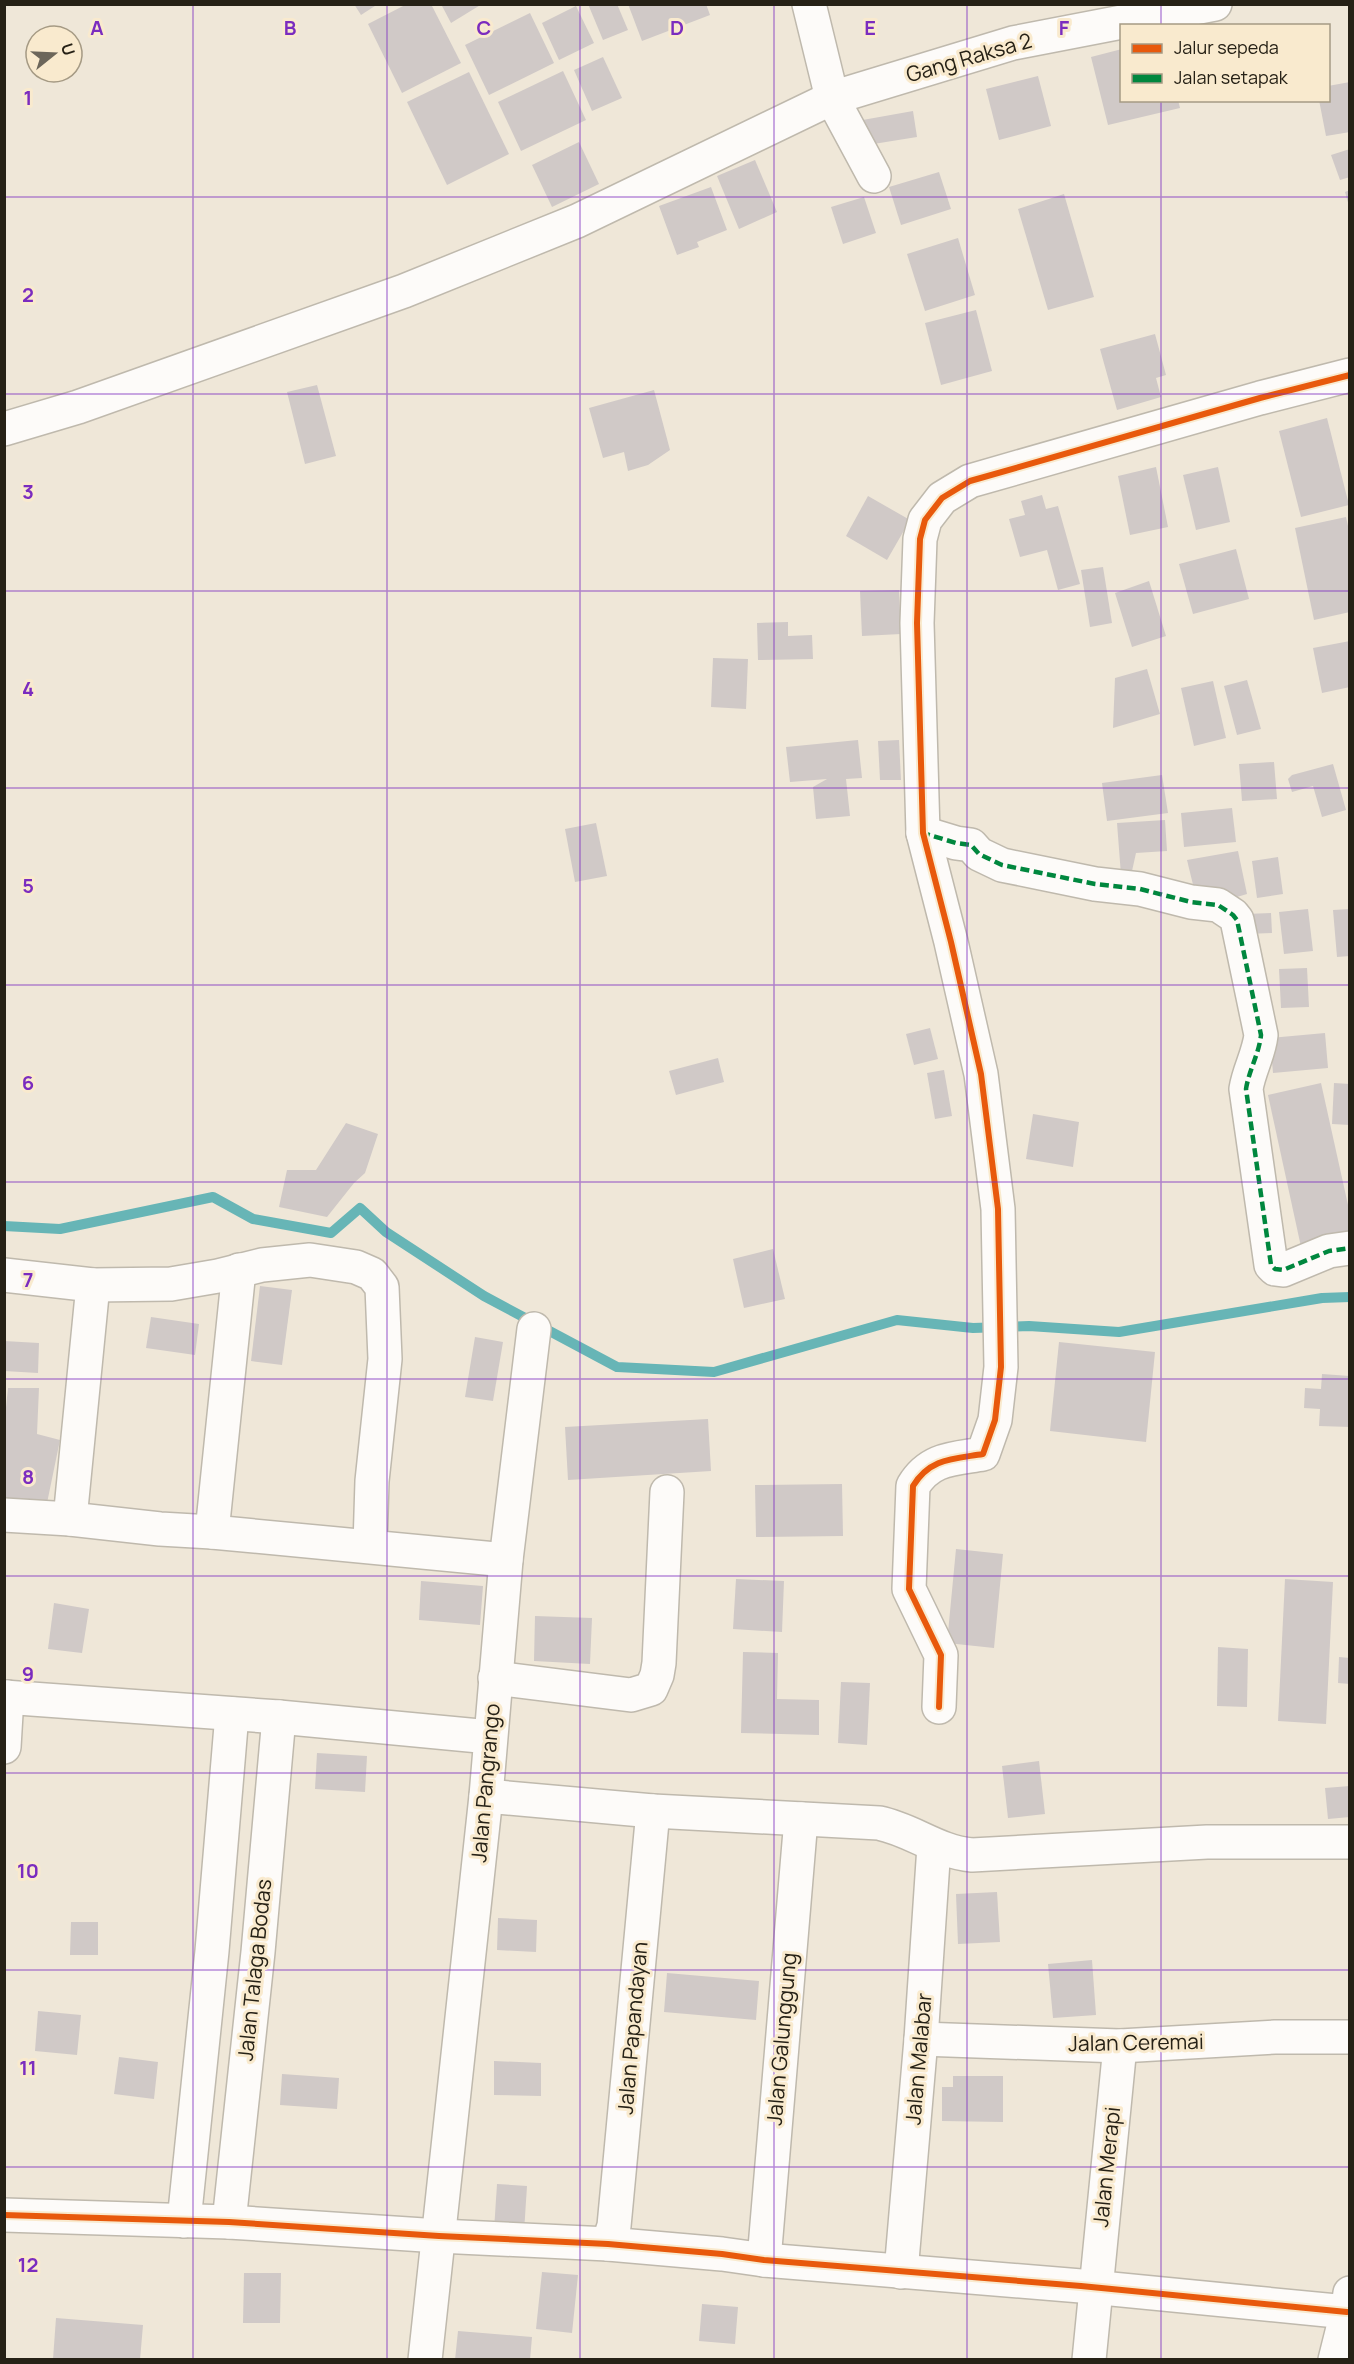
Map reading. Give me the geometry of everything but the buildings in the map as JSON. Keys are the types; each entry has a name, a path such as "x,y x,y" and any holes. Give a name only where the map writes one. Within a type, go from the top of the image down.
{"street":[{"path":"809,4 832,98 874,176"},
{"name":"Gang Raksa 2","path":"4,429 78,407 370,303 534,239 620,201 832,98 1012,43 1215,4"},
{"path":"939,1707 941,1655 909,1589 913,1486 921,1472 940,1461 983,1454 995,1420 1001,1367 998,1209 981,1074 923,833 917,623 920,539 925,520 942,498 970,481 1260,398 1350,375"},
{"path":"923,833 971,845 979,854 1002,866 1095,884 1140,889 1191,902 1218,905 1233,915 1237,920 1261,1035 1259,1049 1248,1074 1246,1089 1271,1265 1275,1269 1283,1270 1329,1251 1350,1248"},
{"path":"4,1275 93,1285 171,1284 239,1270 310,1260 336,1262 372,1274 382,1287 385,1359 372,1481 370,1546"},
{"path":"212,1532 239,1270"},
{"path":"70,1519 93,1285"},
{"name":"Jalan Pangrango","path":"425,2360 486,1796 506,1560 534,1329"},
{"path":"495,1678 631,1695 651,1689 655,1683 659,1663 667,1492"},
{"path":"4,1515 70,1519 160,1530 212,1532 506,1560"},
{"path":"4,1747 6,1697 490,1737"},
{"path":"184,2221 212,1951 232,1714"},
{"name":"Jalan Talaga Bodas","path":"229,2222 258,1952 279,1718"},
{"path":"486,1796 653,1811 879,1823 912,1832 934,1846 960,1854 986,1855 1166,1843 1350,1842"},
{"name":"Jalan Papandayan","path":"608,2244 614,2226 653,1811"},
{"name":"Jalan Galunggung","path":"764,2260 801,1819"},
{"name":"Jalan Malabar","path":"901,2272 921,2039 934,1846"},
{"path":"212,1951 258,1952"},
{"name":"Jalan Ceremai","path":"921,2039 1120,2046 1275,2037 1350,2037"},
{"name":"Jalan Merapi","path":"1089,2360 1120,2046"},
{"path":"4,2215 229,2222 439,2236 608,2244 764,2260 1095,2288 1348,2303 1335,2360"}],"waterway":[{"path":"4,1226 60,1229 213,1197 253,1219 331,1233 360,1208 386,1232 484,1296 617,1367 714,1372 897,1320 973,1328 1029,1326 1119,1332 1322,1298 1350,1297"}],"marked path":[{"path":"923,835 923,833 971,845 979,854 1002,865 1095,884 1140,889 1191,902 1218,905 1233,915 1237,920 1261,1035 1246,1089 1271,1265 1275,1269 1283,1270 1329,1251 1350,1248"}],"cycle path":[{"path":"939,1707 941,1655 909,1589 913,1486 927,1470 943,1461 983,1454 995,1420 1001,1367 998,1209 981,1074 923,833 917,623 920,539 925,520 942,498 970,481 1260,398 1350,375"},
{"path":"4,2215 229,2222 439,2236 608,2244 1347,2312"}]}
